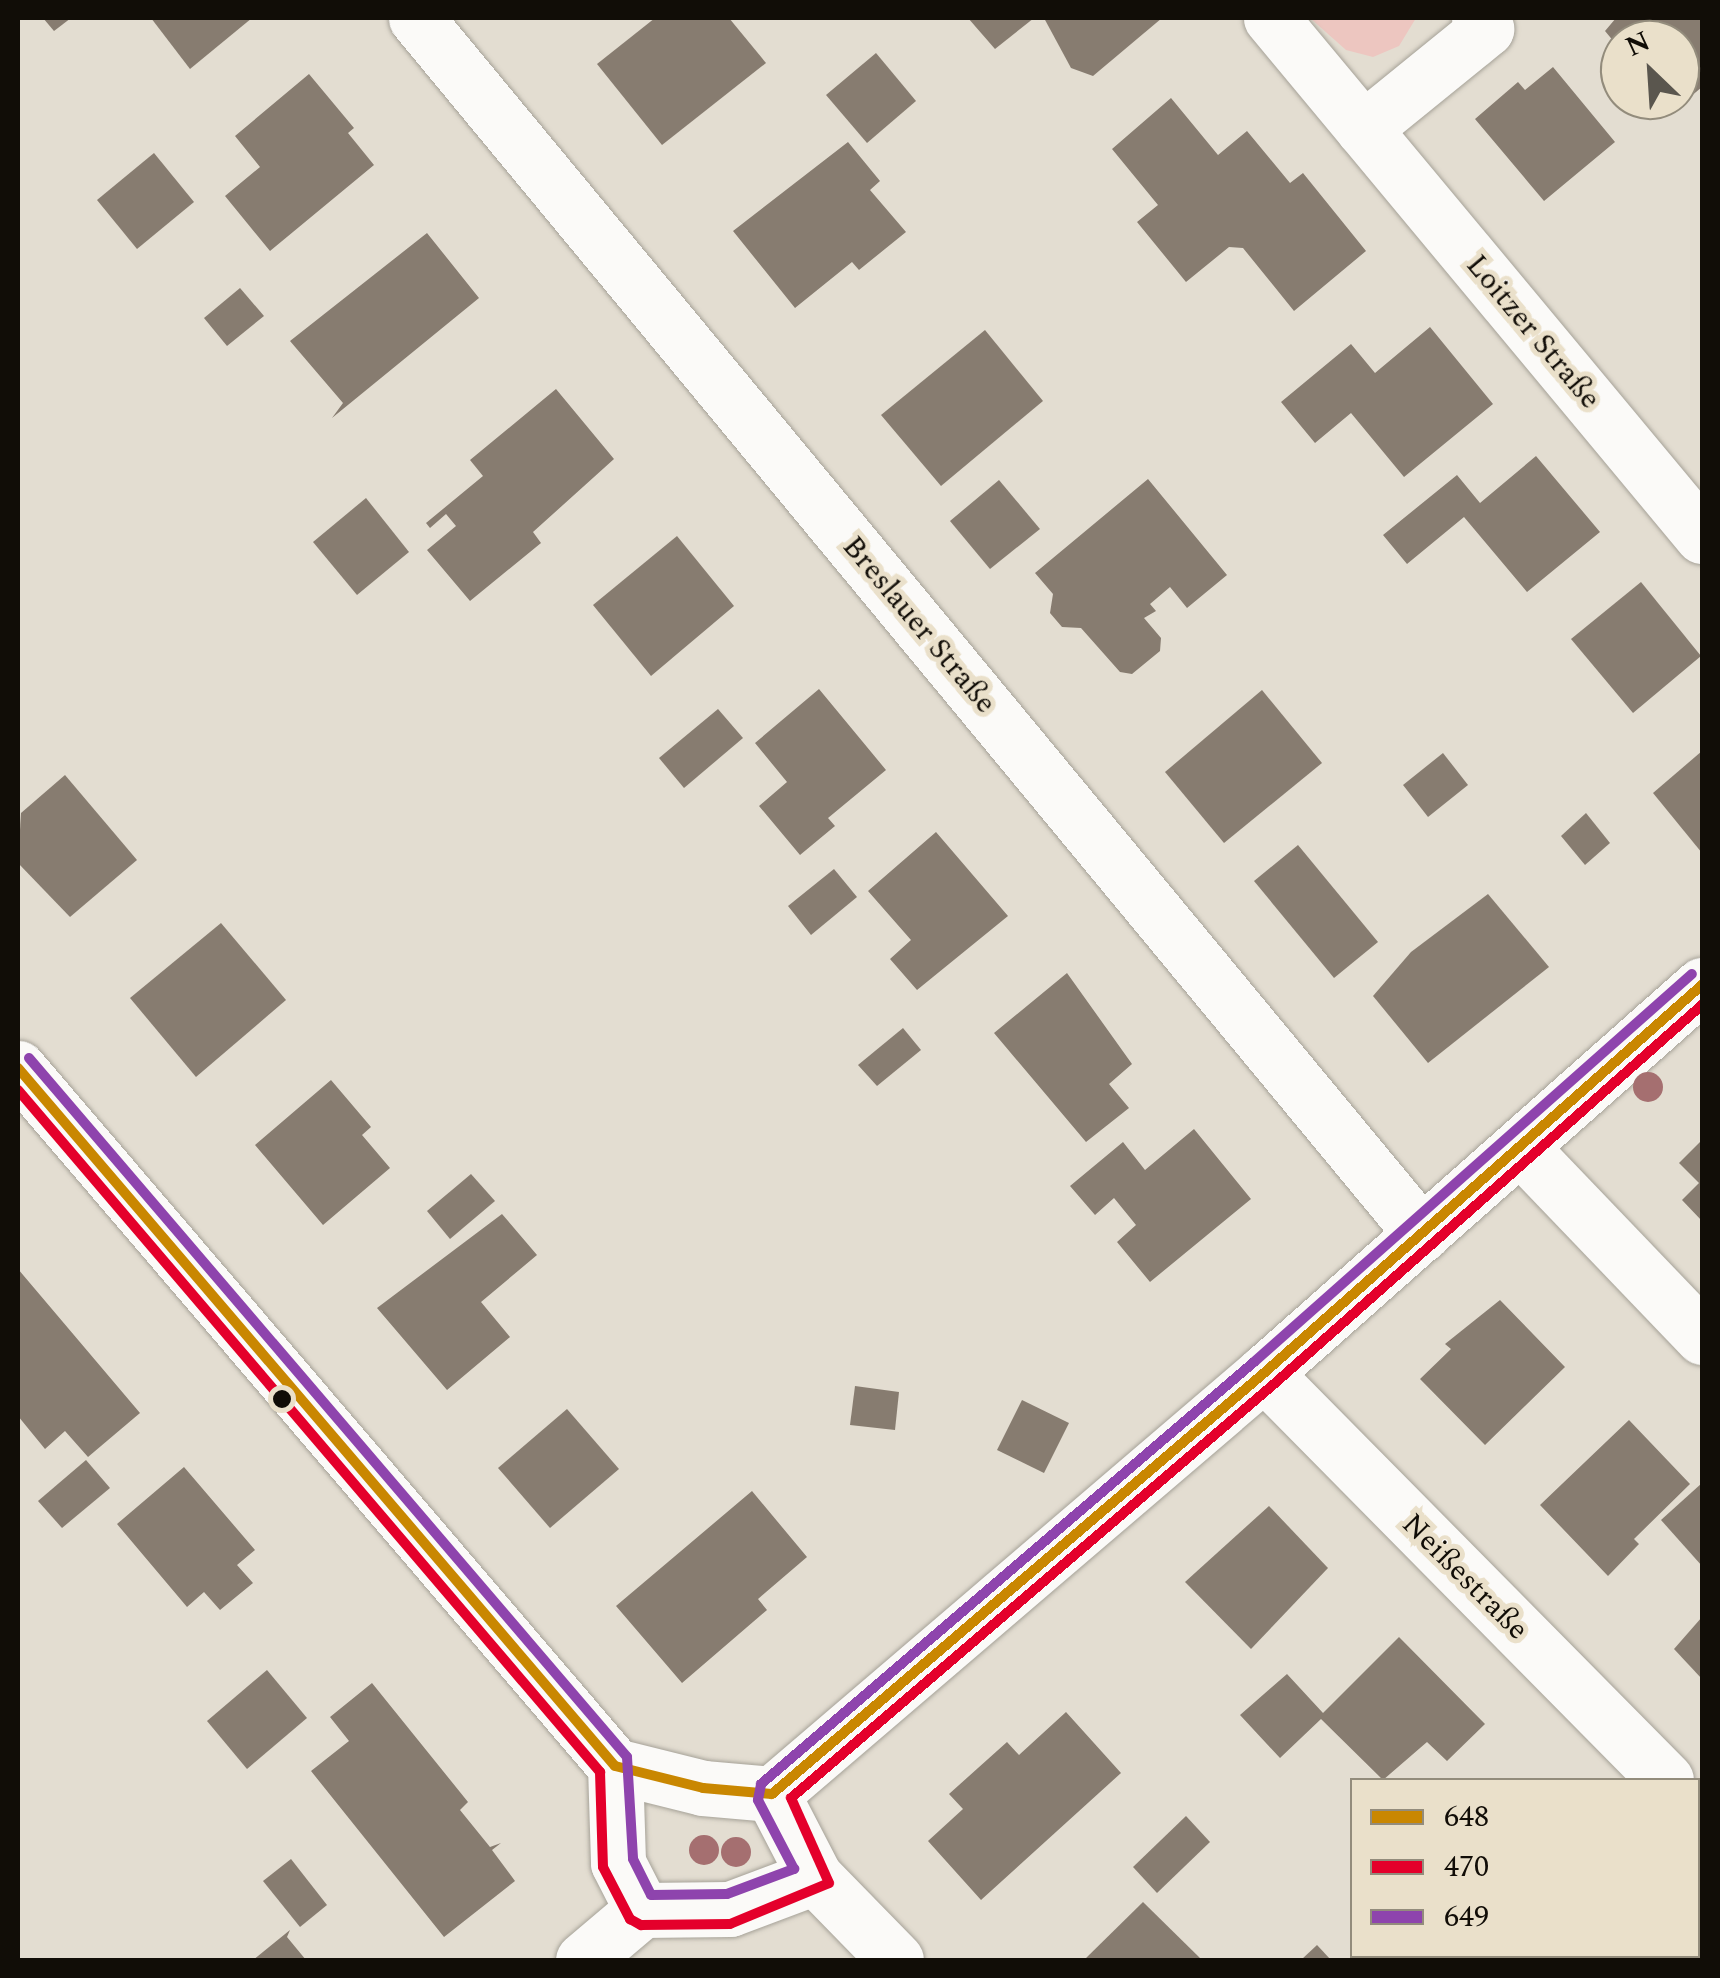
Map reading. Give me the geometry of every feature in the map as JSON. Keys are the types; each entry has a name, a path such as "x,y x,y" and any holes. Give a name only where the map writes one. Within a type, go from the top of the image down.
{"street":[{"name":"Breslauer Straße","path":"416,18 1422,1234"},
{"name":"Loitzer Straße","path":"1271,18 1702,536"},
{"path":"1363,129 1488,21"},
{"path":"18,1068 615,1766 703,1788 772,1794 1264,1373 1702,984"},
{"path":"1520,1148 1702,1336"},
{"name":"Neißestraße","path":"1264,1373 1664,1778"},
{"path":"615,1766 618,1863 642,1910"},
{"path":"772,1794 815,1877 896,1960"},
{"path":"583,1960 642,1910 730,1909 815,1877"}],"shaded area":[{"path":"1310,18 1416,18 1399,46 1373,57 1346,50"}],"building":[{"path":"43,18 71,18 54,31"},
{"path":"151,18 252,18 190,69"},
{"path":"655,18 729,18 766,63 662,145 597,64"},
{"path":"968,18 1034,18 995,49"},
{"path":"1044,18 1162,18 1093,76 1071,68"},
{"path":"1702,18 1702,87 1700,20 1614,20"},
{"path":"876,53 916,101 867,143 826,95"},
{"path":"1553,67 1615,142 1544,201 1475,119 1518,82 1525,90"},
{"path":"309,74 354,128 348,133 374,165 270,251 225,196 260,167 235,136"},
{"path":"1171,98 1218,155 1247,131 1290,183 1303,173 1366,251 1294,311 1243,248 1229,247 1186,282 1137,222 1158,205 1112,149"},
{"path":"848,142 880,181 870,190 906,232 859,270 852,262 795,308 733,231"},
{"path":"154,153 194,202 137,249 97,200"},
{"path":"427,233 479,298 332,418 343,403 290,341"},
{"path":"240,288 264,316 227,346 204,318"},
{"path":"1430,327 1493,404 1404,477 1351,413 1315,443 1281,402 1351,344 1375,373"},
{"path":"985,330 1043,401 941,486 881,415"},
{"path":"556,389 614,459 533,532 541,543 470,601 427,550 456,526 446,514 430,528 426,523 483,476 470,460"},
{"path":"1536,456 1600,532 1527,592 1464,517 1407,564 1383,535 1457,475 1480,503"},
{"path":"1148,479 1227,575 1187,608 1170,587 1150,604 1156,611 1144,618 1161,638 1160,651 1132,674 1120,672 1081,628 1062,627 1050,613 1053,594 1035,573"},
{"path":"999,480 1040,529 990,569 950,521"},
{"path":"366,498 409,552 357,595 313,542"},
{"path":"677,536 734,606 651,676 593,605"},
{"path":"1641,582 1701,656 1633,713 1571,639"},
{"path":"819,689 886,770 828,818 835,826 800,855 759,806 787,782 755,743"},
{"path":"1262,690 1322,763 1224,843 1165,772"},
{"path":"718,709 743,738 684,788 659,758"},
{"path":"1702,751 1702,853 1653,793"},
{"path":"1443,753 1468,785 1428,817 1403,785"},
{"path":"65,775 137,860 70,917 18,863 21,813"},
{"path":"1586,813 1610,843 1585,865 1561,836"},
{"path":"936,832 1008,916 917,990 890,959 911,940 868,891"},
{"path":"1298,845 1378,942 1334,978 1254,881"},
{"path":"834,869 857,897 811,935 788,906"},
{"path":"1488,894 1549,967 1428,1063 1373,996 1411,952"},
{"path":"221,923 286,1000 196,1077 130,998"},
{"path":"1067,973 1132,1064 1109,1084 1129,1108 1086,1142 994,1033"},
{"path":"903,1028 921,1050 877,1086 858,1065"},
{"path":"331,1080 371,1127 362,1135 390,1168 323,1225 255,1145"},
{"path":"1194,1129 1251,1199 1150,1282 1117,1242 1136,1225 1114,1198 1095,1215 1070,1186 1123,1142 1145,1170"},
{"path":"1702,1140 1702,1221 1682,1200 1699,1183 1679,1163"},
{"path":"471,1174 495,1201 450,1239 427,1211"},
{"path":"502,1214 537,1255 481,1302 510,1337 447,1390 377,1308"},
{"path":"18,1269 140,1413 88,1457 65,1431 45,1449 18,1416"},
{"path":"1500,1300 1565,1367 1485,1445 1420,1379 1451,1349 1445,1344"},
{"path":"855,1386 899,1392 895,1430 850,1425"},
{"path":"1022,1400 1069,1423 1044,1473 997,1450"},
{"path":"567,1409 619,1469 550,1528 498,1468"},
{"path":"1629,1420 1690,1484 1634,1539 1639,1544 1608,1576 1540,1505"},
{"path":"86,1460 110,1488 62,1528 38,1501"},
{"path":"184,1467 255,1550 237,1565 253,1583 220,1610 204,1592 187,1607 117,1524"},
{"path":"1702,1483 1702,1566 1661,1520"},
{"path":"752,1491 807,1557 758,1599 767,1610 682,1683 616,1606"},
{"path":"1269,1506 1328,1568 1251,1649 1185,1582"},
{"path":"1702,1617 1702,1679 1674,1649"},
{"path":"1399,1637 1485,1724 1447,1761 1427,1742 1381,1778 1321,1719 1280,1758 1240,1715 1287,1674 1323,1713"},
{"path":"267,1670 307,1718 247,1769 207,1721"},
{"path":"372,1683 468,1802 460,1810 490,1847 501,1843 492,1850 515,1881 444,1937 311,1771 349,1741 330,1717"},
{"path":"1066,1712 1121,1773 981,1900 928,1841 963,1809 949,1794 1007,1742 1019,1755"},
{"path":"1186,1816 1210,1842 1157,1893 1133,1867"},
{"path":"291,1859 327,1905 300,1927 263,1881"},
{"path":"1143,1902 1202,1960 1084,1960"},
{"path":"290,1930 287,1937 306,1960 253,1960"},
{"path":"1700,1932 1702,1960 1596,1960 1700,1958"},
{"path":"1317,1945 1331,1960 1301,1960"}],"transit line":[{"name":"649","path":"29,1058 627,1757 633,1859 651,1895 727,1894 794,1869 758,1800 761,1784 1254,1362 1692,974"},
{"name":"648","path":"772,1794 1264,1373 1702,985"},
{"name":"470","path":"18,1090 600,1772 603,1867 630,1919 641,1925 730,1924 829,1883 791,1798 1274,1384 1702,1005"},
{"name":"648","path":"18,1068 615,1766 703,1788 772,1794"}]}
